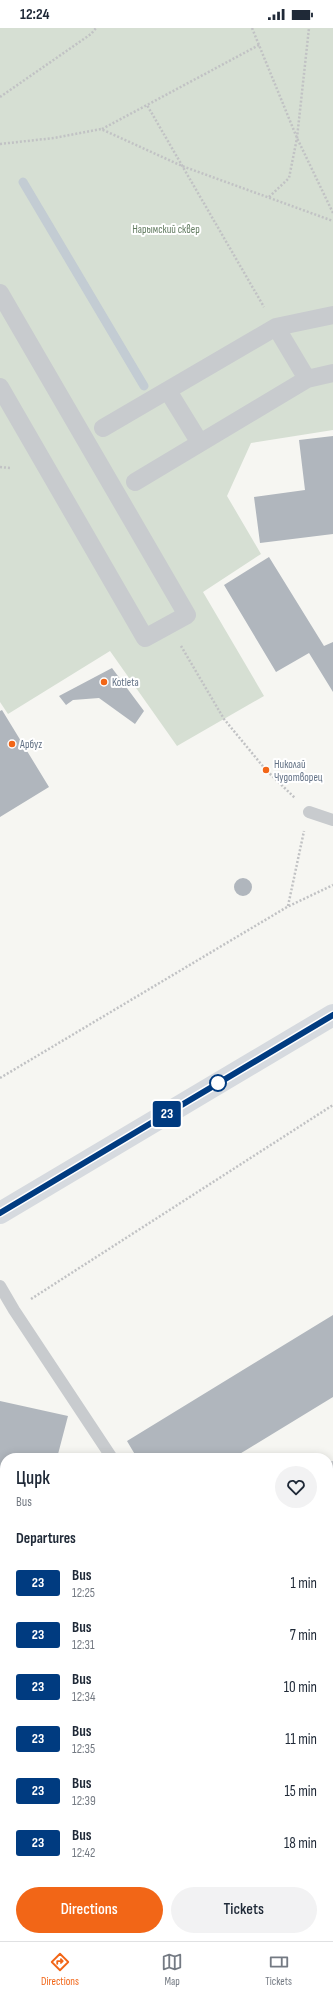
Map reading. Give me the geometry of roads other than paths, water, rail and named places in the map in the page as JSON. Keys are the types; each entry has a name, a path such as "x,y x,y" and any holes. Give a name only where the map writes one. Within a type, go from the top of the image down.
{"main road":[{"path":"0,1213 333,1015"}],"street":[{"path":"0,293 187,615 145,638 0,387"},
{"path":"103,428 276,327 333,315"},
{"path":"276,327 307,379"},
{"path":"135,482 307,379 333,373"},
{"path":"168,391 200,443"}],"lane":[{"path":"308,812 333,820"},
{"path":"0,1286 14,1310 109,1453"}],"waterway":[{"path":"23,182 144,386"}],"place":[{"name":"Kotleta","path":"104,682"},
{"name":"Арбуz","path":"12,744"},
{"name":"Николай Чудотворец","path":"266,770"}],"park label":[{"name":"Нарымский сквер","path":"166,229"}]}
